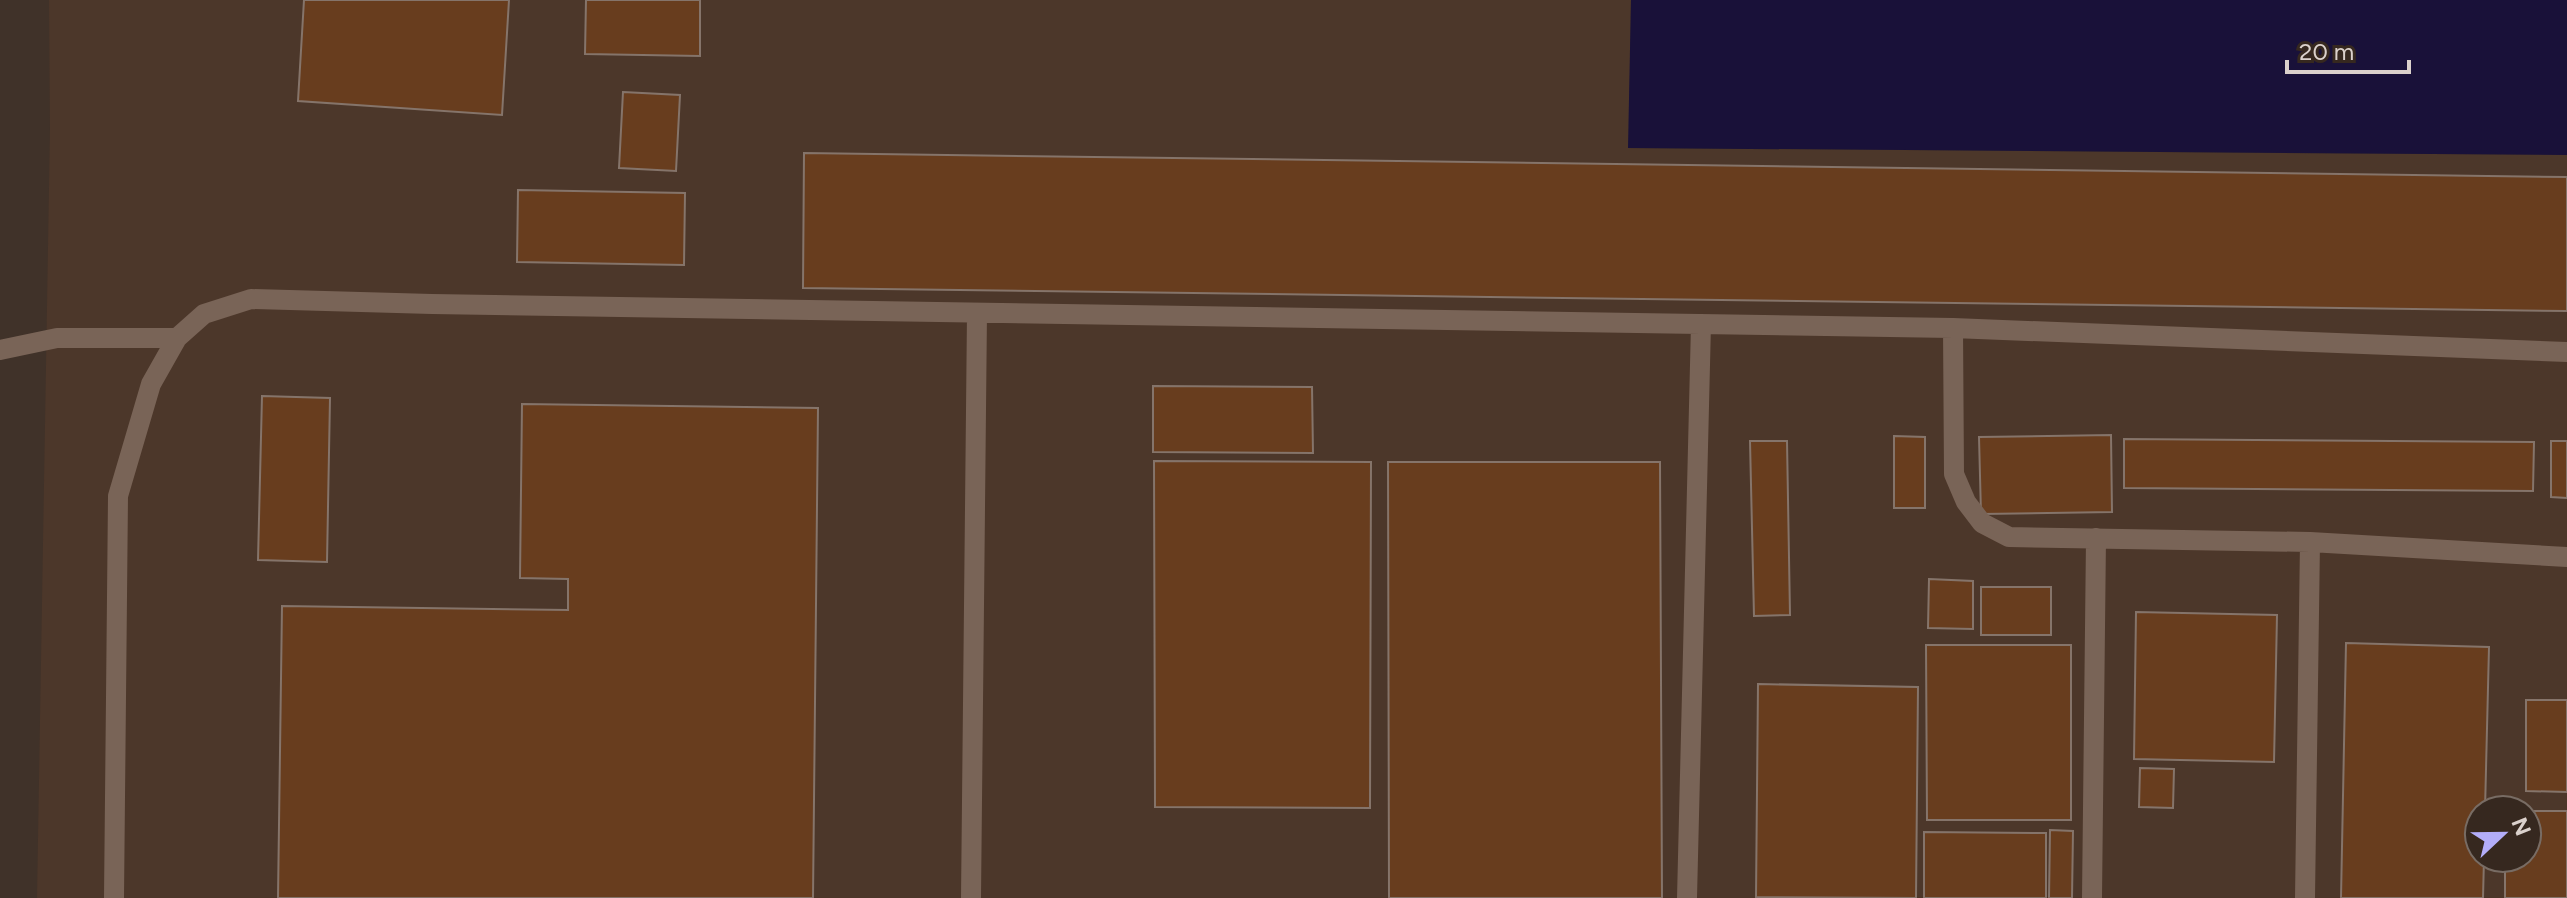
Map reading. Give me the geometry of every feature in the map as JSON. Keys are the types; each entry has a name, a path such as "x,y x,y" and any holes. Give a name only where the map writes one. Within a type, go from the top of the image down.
{"lane":[{"path":"114,898 118,496 151,384 177,338 204,314 251,299 1953,328 2567,352"},
{"path":"971,898 977,313"},
{"path":"1687,898 1701,324"},
{"path":"1953,328 1954,474 1966,502 1982,523 2009,537 2310,542 2567,557"},
{"path":"0,350 57,338 177,338"},
{"path":"2092,898 2096,538"},
{"path":"2305,898 2310,542"}],"shaded area":[{"path":"49,0 1631,0 1629,148 2567,155 2567,898 37,898 50,129"},
{"path":"1631,0 2567,0 2567,155 1628,148"}],"building":[{"path":"304,0 509,0 502,115 298,101"},
{"path":"586,0 700,0 700,56 585,54"},
{"path":"623,92 680,95 676,171 619,168"},
{"path":"804,153 2567,177 2567,311 803,288"},
{"path":"518,190 685,193 684,265 517,262"},
{"path":"1153,386 1312,387 1313,453 1153,452"},
{"path":"262,396 330,398 327,562 258,560"},
{"path":"522,404 818,408 813,898 278,898 282,606 568,610 568,579 520,578"},
{"path":"2111,435 2112,512 1981,514 1979,437"},
{"path":"1894,436 1925,437 1925,508 1894,508"},
{"path":"2124,439 2534,442 2533,491 2124,488"},
{"path":"1750,441 1787,441 1790,615 1754,616"},
{"path":"2551,441 2567,441 2567,498 2551,497"},
{"path":"1154,461 1371,462 1370,808 1155,807"},
{"path":"1388,462 1660,462 1662,898 1389,898"},
{"path":"1929,579 1973,581 1973,629 1928,628"},
{"path":"1981,587 2051,587 2051,635 1981,635"},
{"path":"2136,612 2277,615 2274,762 2134,759"},
{"path":"2346,643 2489,647 2485,794 2463,794 2463,874 2484,874 2483,898 2341,898"},
{"path":"1926,645 2071,645 2071,820 1927,820"},
{"path":"1758,684 1918,687 1916,898 1756,897"},
{"path":"2526,700 2567,700 2567,792 2526,791"},
{"path":"2140,768 2174,769 2173,808 2139,807"},
{"path":"2543,811 2567,811 2567,898 2505,898 2505,874 2543,874"},
{"path":"2050,830 2073,831 2072,898 2049,898"},
{"path":"1924,832 2046,833 2046,898 1924,898"}]}
